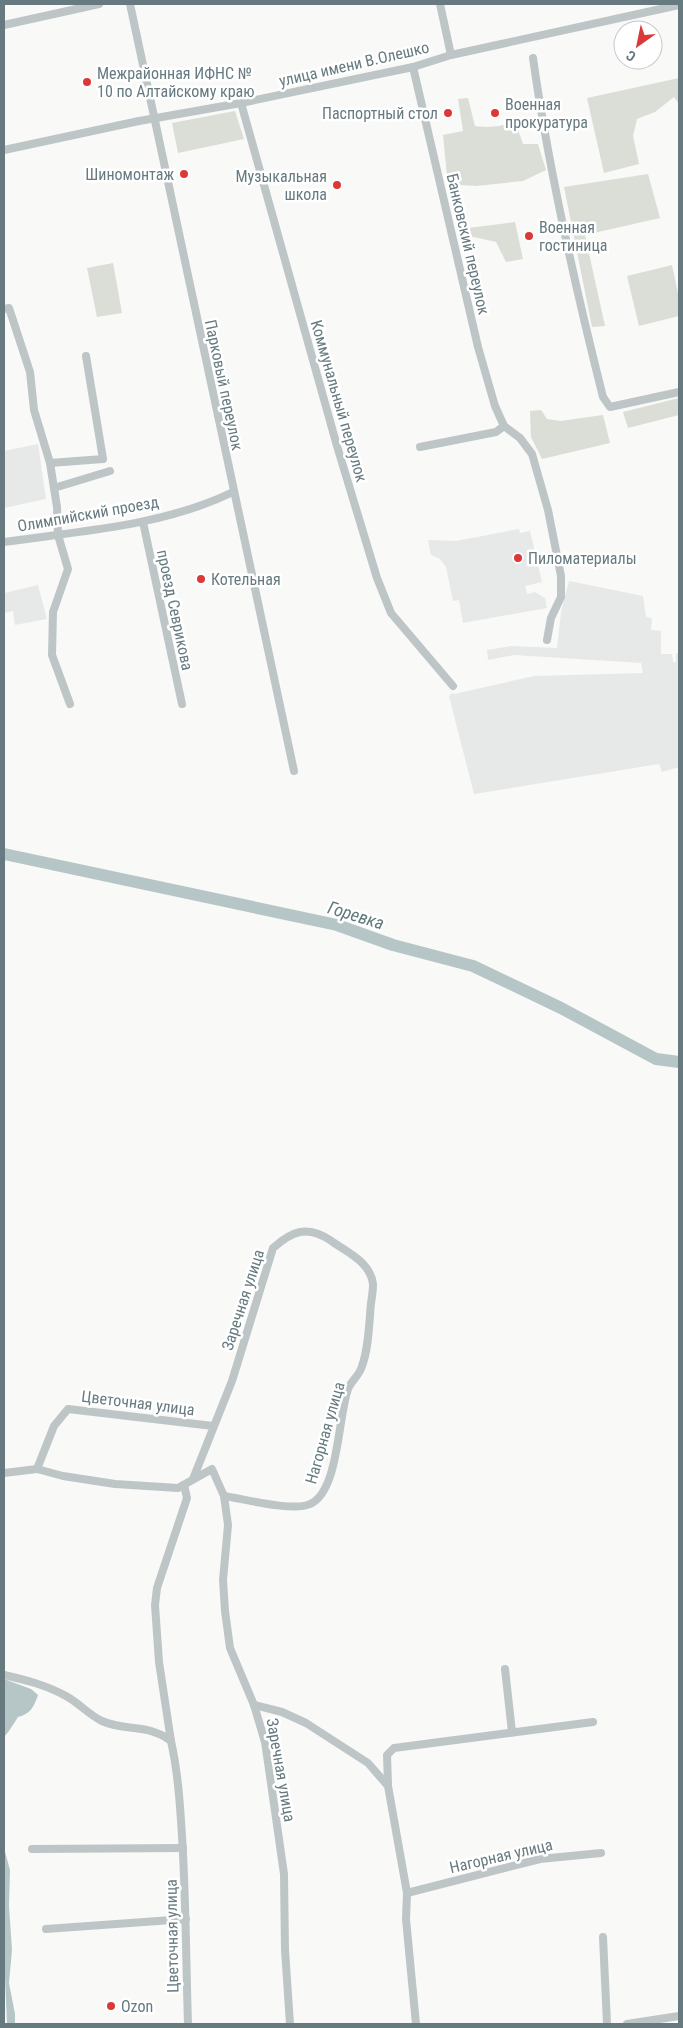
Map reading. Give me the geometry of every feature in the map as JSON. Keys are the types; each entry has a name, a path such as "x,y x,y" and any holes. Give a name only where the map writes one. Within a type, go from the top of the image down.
{"street":[{"path":"4,25 99,4"},
{"name":"Парковый переулок","path":"130,4 294,770"},
{"path":"440,4 451,55"},
{"name":"улица имени В.Олешко","path":"4,150 154,118 241,103 413,67 451,55 679,5"},
{"path":"533,58 544,127 580,303 603,398 610,408 679,392"},
{"name":"Банковский переулок","path":"413,67 478,347 495,406 504,426 520,438 532,454 548,510 561,576 561,597 551,618 547,640"},
{"name":"Коммунальный переулок","path":"241,103 337,446 377,578 391,613 453,686"},
{"path":"4,309 9,308 30,372 34,410 50,463 58,535 68,569 53,612 52,655 70,704"},
{"path":"50,463 77,459 103,459 86,356"},
{"path":"420,447 496,432 504,426"},
{"path":"54,488 110,471"},
{"name":"Олимпийский проезд","path":"4,542 143,522 208,504 233,492"},
{"name":"проезд Севрикова","path":"143,522 182,704"},
{"name":"Заречная улица","path":"188,1482 232,1381 273,1248 286,1236 303,1231 319,1233 358,1258 368,1268 373,1284"},
{"name":"Нагорная улица","path":"224,1496 286,1506 308,1505 323,1493 329,1478 349,1388 362,1367 369,1329 373,1284"},
{"name":"Цветочная улица","path":"37,1469 54,1426 68,1409 213,1426"},
{"path":"4,1473 37,1469 63,1476 116,1484 178,1488 212,1470 224,1496"},
{"name":"Цветочная улица","path":"188,1482 187,1498 157,1588 155,1605 159,1662 171,1741 178,1773 186,1919 188,2024"},
{"name":"Заречная улица","path":"224,1496 228,1538 223,1580 225,1611 230,1648 254,1705 265,1742 284,1874 285,1950 290,2024"},
{"path":"505,1668 512,1732"},
{"path":"4,1675 35,1682 67,1696 100,1720 110,1724 152,1730 162,1734 171,1741"},
{"path":"254,1705 282,1712 306,1723 368,1763 388,1786"},
{"path":"416,2024 406,1918 407,1892 388,1786 387,1755 394,1748 593,1722"},
{"path":"32,1849 183,1848"},
{"name":"Нагорная улица","path":"407,1892 540,1859 602,1853"},
{"path":"46,1928 186,1919"},
{"path":"603,1937 607,2024"},
{"path":"628,2024 679,2016"}],"shaded area":[{"path":"679,78 679,104 674,97 655,112 637,119 633,136 639,164 604,173 587,98"},
{"path":"468,98 475,126 506,125 515,121 523,144 538,144 546,170 523,181 476,186 461,185 447,176 443,135 463,131 458,99"},
{"path":"235,111 244,139 178,153 172,123"},
{"path":"648,174 660,218 585,235 605,326 592,327 564,187"},
{"path":"515,222 523,259 506,262 496,242 469,236 468,228"},
{"path":"113,263 122,313 97,317 87,268"},
{"path":"672,265 679,298 679,316 639,326 627,276"},
{"path":"679,398 679,415 628,428 623,412"},
{"path":"541,410 547,419 560,421 603,415 610,443 542,459 531,437 530,411"},
{"path":"38,444 46,499 4,508 4,451"},
{"path":"519,529 520,533 530,531 542,582 525,586 527,594 535,592 545,598 547,608 463,623 459,600 453,601 446,567 440,559 431,555 428,540 456,541"},
{"path":"569,581 643,596 646,617 652,618 651,630 661,631 661,654 672,654 673,662 676,662 676,653 679,653 679,767 662,772 659,764 474,794 449,696 452,693 534,676 643,673 641,663 514,655 488,660 487,650 511,646 557,648 561,612"},
{"path":"38,585 47,619 15,625 13,611 4,613 4,593"},
{"path":"4,1679 31,1689 38,1695 31,1709 26,1714 18,1717 4,1737"},
{"path":"4,1848 10,1870 9,1906 12,1950 9,1983 15,2024 7,2024 4,1954"}],"waterway":[{"name":"Горевка","path":"4,854 337,925 393,945 473,966 561,1008 656,1059 679,1062"}],"place":[{"name":"Межрайонная ИФНС № 10 по Алтайскому краю","path":"87,82"},
{"name":"Паспортный стол","path":"448,113"},
{"name":"Военная прокуратура","path":"495,113"},
{"name":"Шиномонтаж","path":"184,174"},
{"name":"Музыкальная школа","path":"337,185"},
{"name":"Военная гостиница","path":"529,236"},
{"name":"Пиломатериалы","path":"518,558"},
{"name":"Котельная","path":"201,579"},
{"name":"Ozon","path":"111,2006"}]}
